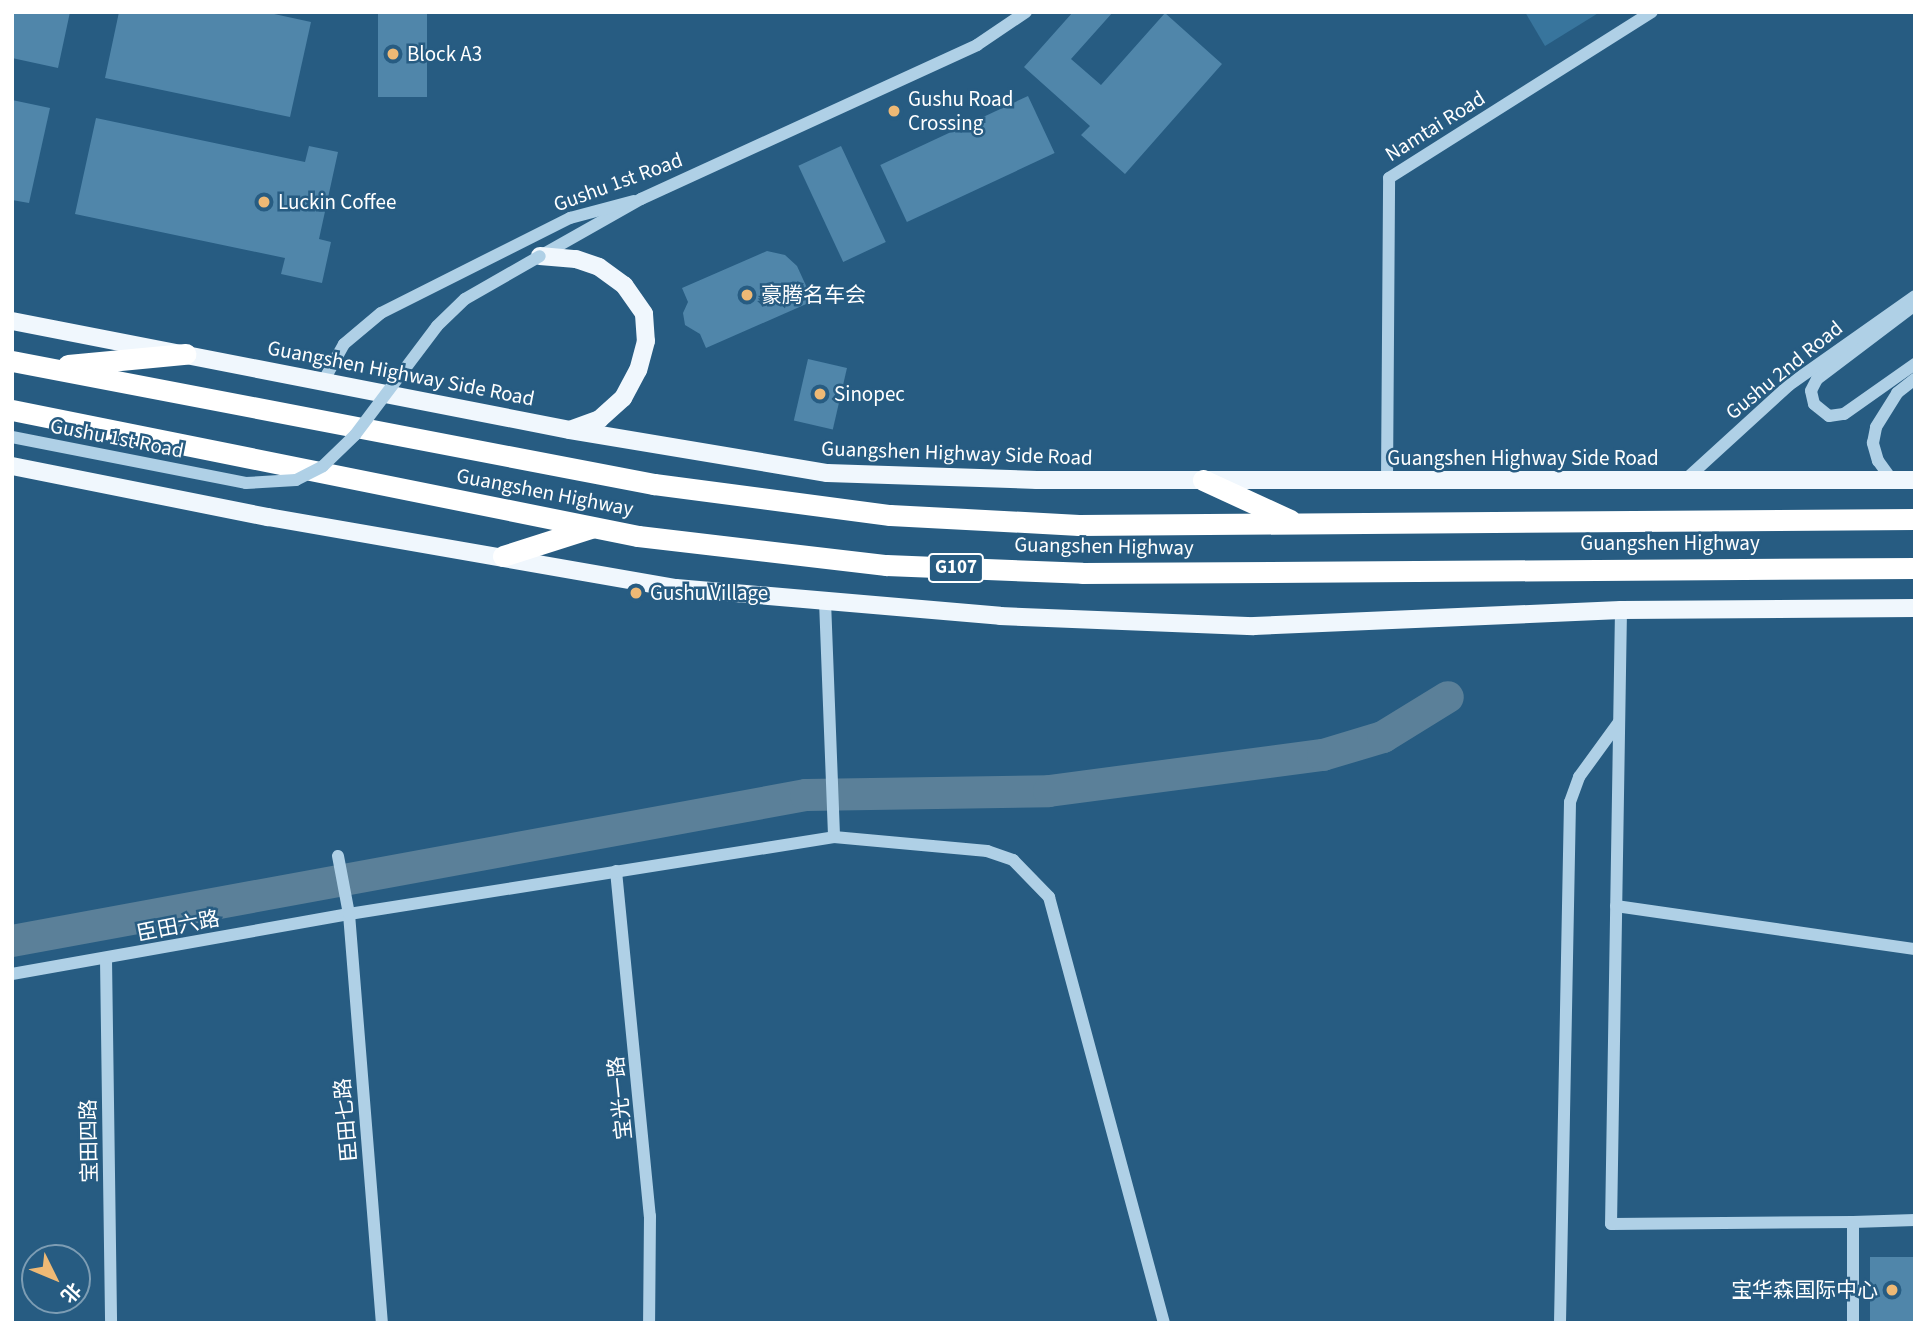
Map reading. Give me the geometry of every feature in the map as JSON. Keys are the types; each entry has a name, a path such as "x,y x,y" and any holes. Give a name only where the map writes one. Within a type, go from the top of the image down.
{"highway":[{"path":"44,367 185,354"},
{"name":"Guangshen Highway","path":"12,361 654,484 890,515 1079,525 1915,519"},
{"name":"Guangshen Highway","path":"12,410 594,527 886,565 1082,573 1915,568"},
{"path":"1203,480 1295,523"},
{"path":"503,556 594,527"}],"main road":[{"path":"540,256 576,259 599,267 624,285 644,314 646,341 638,370 623,398 600,419 570,430"},
{"name":"Guangshen Highway Side Road","path":"12,321 570,430 827,474 1203,480 1915,480"},
{"path":"12,466 268,517 676,588 1000,616 1254,626 1621,610 1915,608"}],"street":[{"name":"Gushu 1st Road","path":"12,437 246,483 296,480 340,452 437,326 465,299 641,199 944,61 1026,12"},
{"name":"Namtai Road","path":"1387,480 1389,178 1652,12"},
{"name":"Gushu 1st Road","path":"324,380 344,344 381,313 570,218 641,199"},
{"name":"Gushu 2nd Road","path":"1684,481 1789,385 1915,296"},
{"path":"1915,305 1817,379 1811,391 1814,404 1829,416 1844,414 1915,364"},
{"path":"1892,480 1878,461 1873,443 1875,427 1883,410 1915,379"},
{"path":"825,601 834,837"},
{"path":"1621,610 1611,1224 1915,1220"},
{"path":"1560,1323 1570,802 1579,777 1619,721"},
{"name":"臣田六路","path":"12,974 349,914 834,837 987,851 1013,860 1049,897 1164,1323"},
{"name":"臣田七路","path":"338,856 349,914 382,1323"},
{"name":"宝光一路","path":"616,871 650,1216 649,1323"},
{"path":"1616,906 1915,949"},
{"name":"宝田四路","path":"106,959 111,1323"},
{"path":"1853,1222 1853,1323"}],"shaded area":[{"path":"1525,12 1600,12 1545,46"}],"building":[{"path":"12,12 70,12 58,68 12,58"},
{"path":"119,12 265,12 311,22 290,117 105,78"},
{"name":"Block A3","path":"378,12 427,12 427,97 378,97"},
{"path":"1073,12 1113,12 1071,59 1101,85 1165,13 1222,64 1125,174 1081,135 1090,126 1024,67"},
{"path":"1028,96 1055,153 907,222 880,165"},
{"path":"12,100 50,108 29,203 12,200"},
{"path":"96,118 305,162 309,146 338,152 319,239 331,242 322,283 281,274 285,258 75,214"},
{"path":"841,146 886,242 843,262 798,166"},
{"name":"豪腾名车会","path":"767,251 785,255 797,266 813,301 706,348 700,334 685,325 683,313 688,302 682,288"},
{"name":"Sinopec","path":"808,359 847,368 833,429 794,420"},
{"name":"宝华森国际中心","path":"1870,1257 1915,1257 1915,1323 1870,1323"}],"waterway":[{"path":"12,941 806,795 1049,791 1323,755 1383,737 1448,697"}],"place":[{"name":"Block A3","path":"393,54"},
{"name":"Gushu Road Crossing","path":"894,111"},
{"name":"Luckin Coffee","path":"264,202"},
{"name":"豪腾名车会","path":"747,295"},
{"name":"Sinopec","path":"820,394"},
{"name":"Gushu Village","path":"636,593"},
{"name":"宝华森国际中心","path":"1892,1290"}]}
